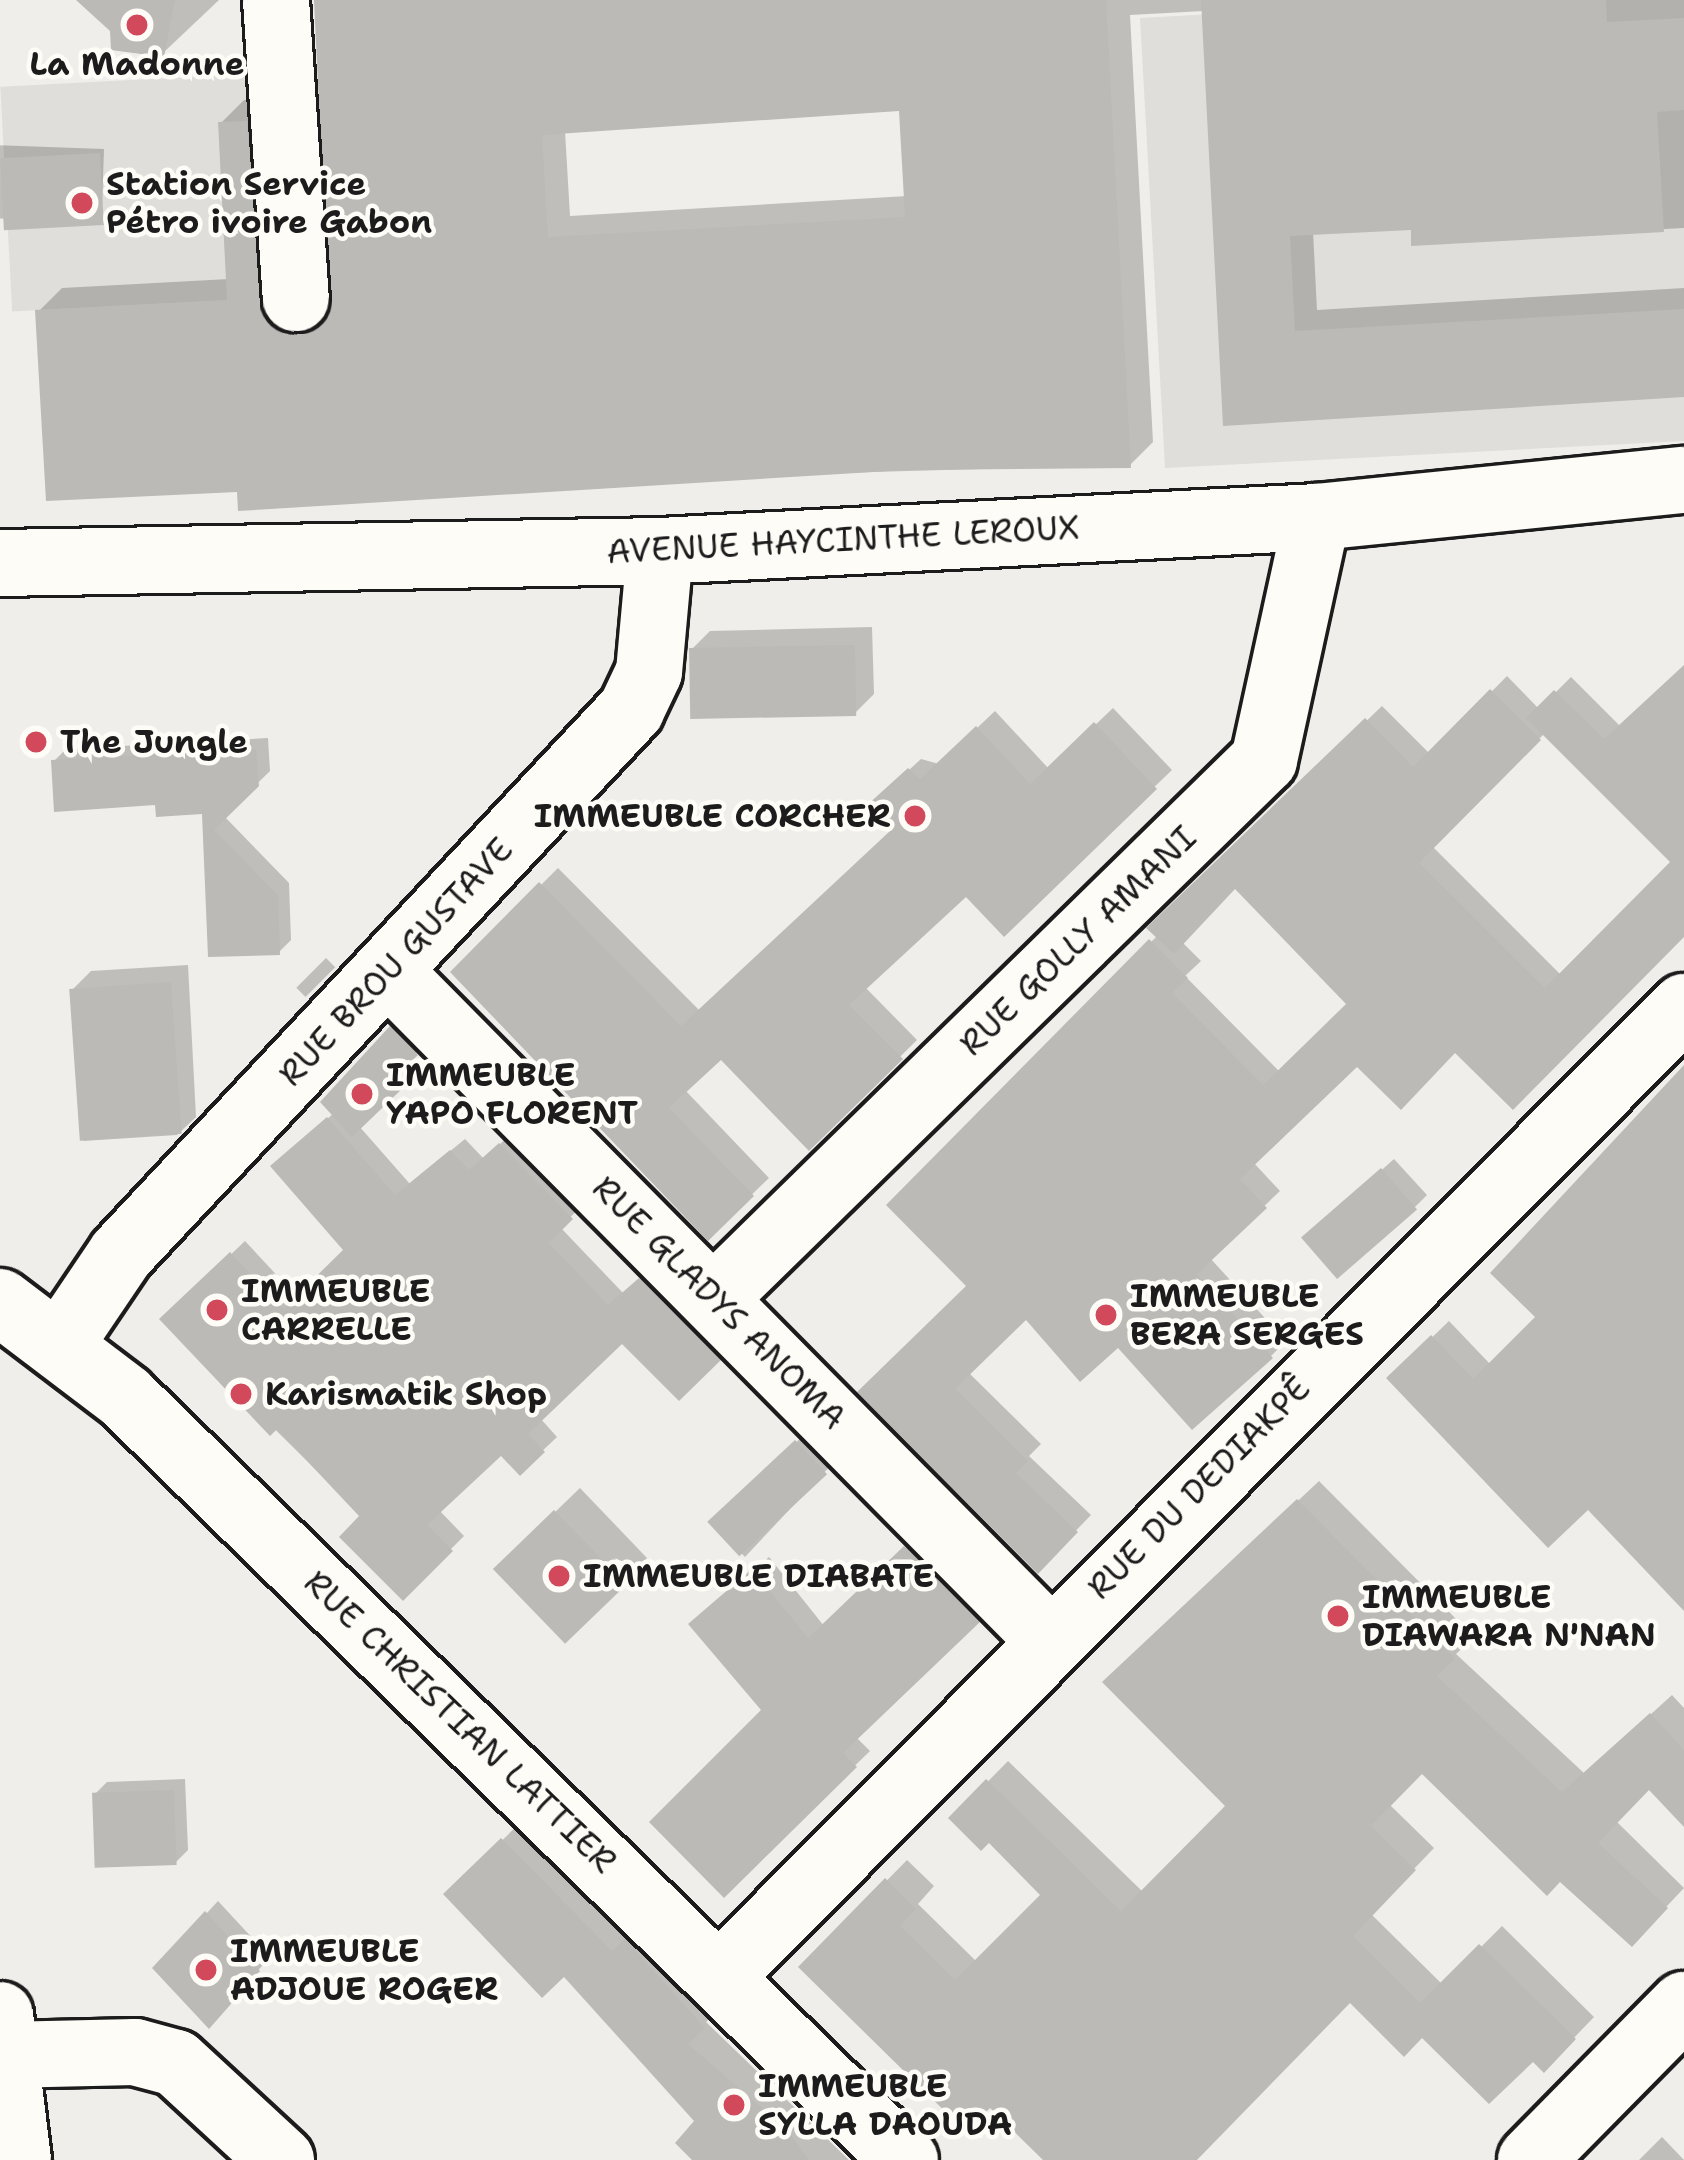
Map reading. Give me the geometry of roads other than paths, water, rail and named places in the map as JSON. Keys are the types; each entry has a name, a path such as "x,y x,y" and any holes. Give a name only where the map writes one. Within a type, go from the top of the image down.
{"street":[{"path":"276,0 296,298"},
{"name":"AVENUE HAYCINTHE LEROUX","path":"0,563 661,550 1317,517 1684,480"},
{"name":"RUE GOLLY AMANI","path":"715,1297 1264,760 1317,517"},
{"name":"RUE BROU GUSTAVE","path":"61,1343 122,1254 631,710 649,672 661,550"},
{"name":"RUE GLADYS ANOMA","path":"388,971 1048,1638"},
{"name":"RUE DU DEDIAKPÊ","path":"720,1976 1048,1638 1684,1007"},
{"name":"RUE CHRISTIAN LATTIER","path":"0,1302 61,1343 905,2160"},
{"path":"1531,2160 1684,2005"},
{"path":"18,2160 2,2033 135,2052 176,2063 281,2160"}],"place":[{"name":"La Madonne","path":"137,25"},
{"name":"Station Service Pétro ivoire Gabon","path":"82,203"},
{"name":"The Jungle","path":"36,742"},
{"name":"IMMEUBLE CORCHER","path":"915,816"},
{"name":"IMMEUBLE YAPO FLORENT","path":"362,1094"},
{"name":"IMMEUBLE CARRELLE","path":"217,1310"},
{"name":"IMMEUBLE BERA SERGES","path":"1106,1315"},
{"name":"Karismatik Shop","path":"241,1394"},
{"name":"IMMEUBLE DIABATE","path":"559,1576"},
{"name":"IMMEUBLE DIAWARA N'NAN","path":"1338,1616"},
{"name":"IMMEUBLE ADJOUE ROGER","path":"206,1970"},
{"name":"IMMEUBLE SYLLA DAOUDA","path":"734,2105"}]}
